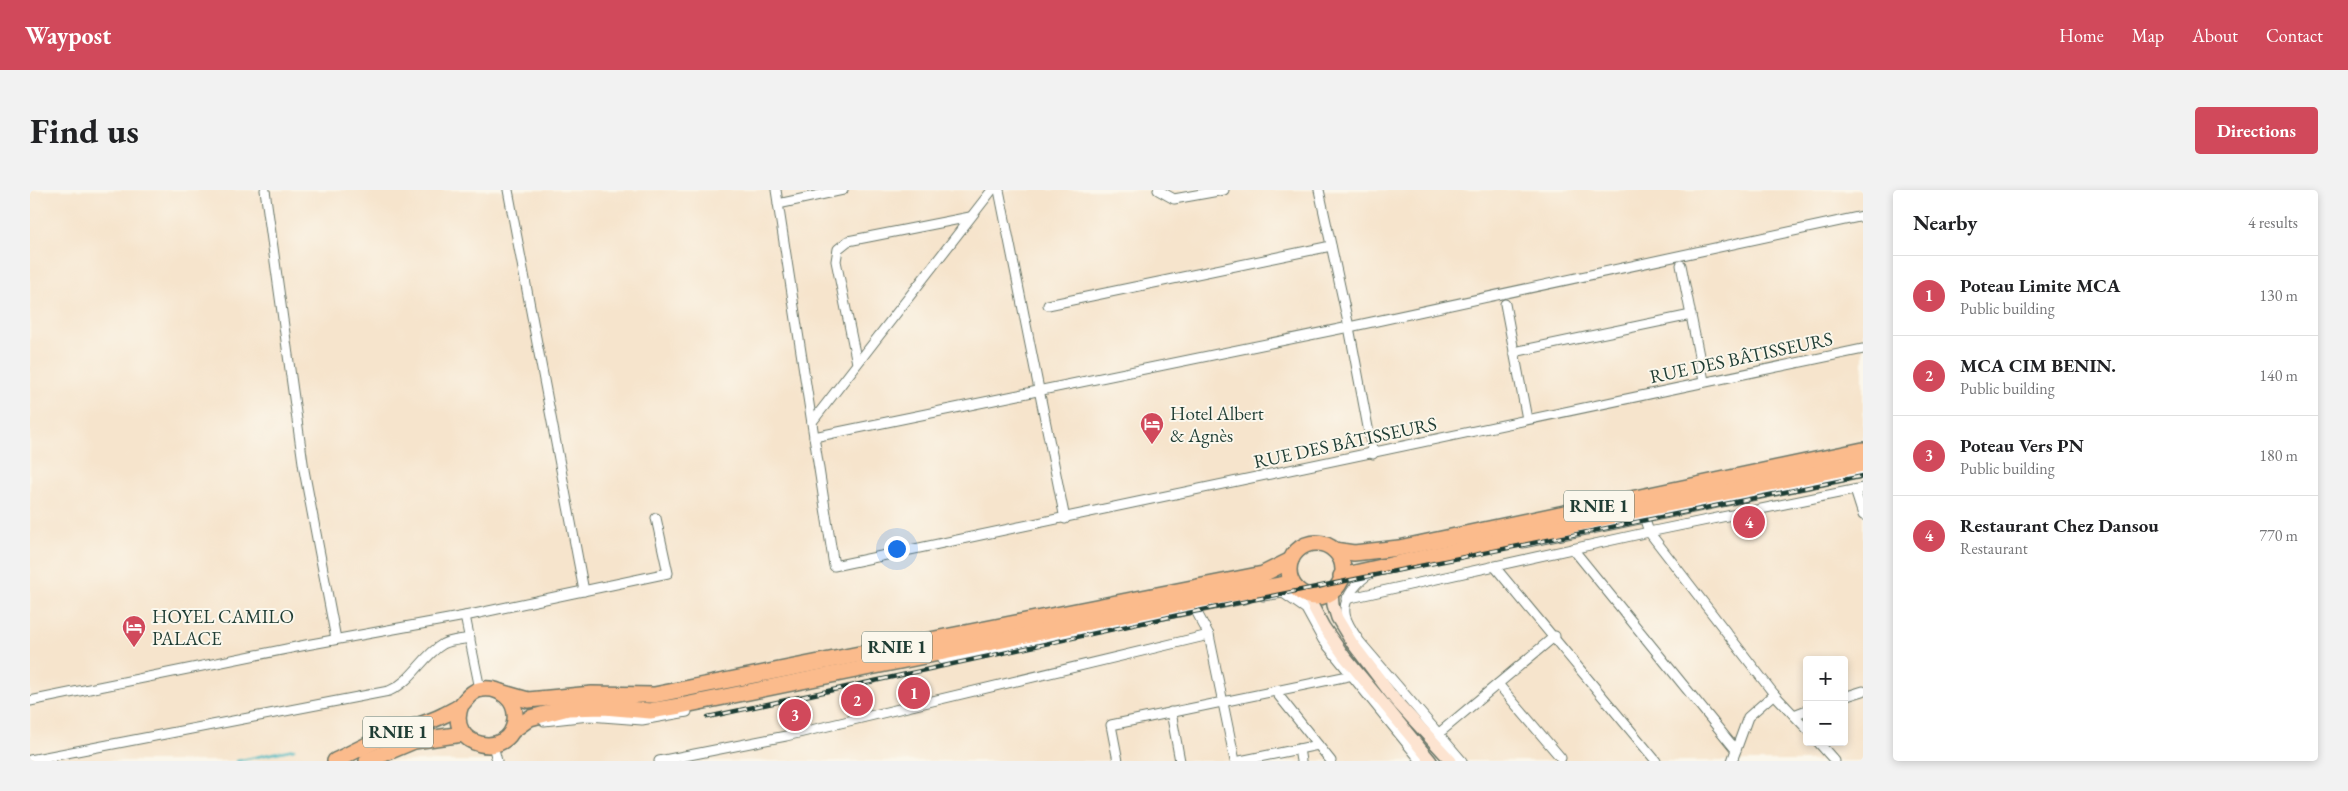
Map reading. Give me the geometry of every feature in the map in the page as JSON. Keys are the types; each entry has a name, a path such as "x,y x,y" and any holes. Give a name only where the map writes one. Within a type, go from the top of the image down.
{"highway":[{"name":"RNIE 1","path":"335,761 370,743 443,716 461,705 469,695 480,689 500,692 528,700 592,694 654,695 1263,574 1291,560 1297,551 1312,543 1324,544 1334,550 1354,553 1399,548 1863,450"},
{"name":"RNIE 1","path":"1341,576 1643,514 1863,464"},
{"path":"1291,560 1289,572 1292,583 1299,591 1307,595 1322,595 1332,590 1339,583 1341,576 1340,560 1334,550"},
{"name":"RNIE 1","path":"493,745 502,742 517,727 530,718 546,712 568,708 650,711 680,706 1202,599 1292,583"},
{"path":"500,692 509,699 514,709 517,727"},
{"name":"RNIE 1","path":"367,761 414,740 464,734 458,717 461,705"},
{"path":"464,734 476,744 493,745"}],"street":[{"path":"266,190 304,470 336,640"},
{"path":"508,190 584,591"},
{"path":"776,190 814,437 1349,327 1863,216"},
{"path":"778,204 843,190"},
{"path":"812,422 992,190"},
{"path":"999,190 1065,519"},
{"path":"1158,190 1174,199 1224,190"},
{"path":"1319,190 1349,327 1372,454"},
{"path":"857,363 836,261 838,250 848,242 970,217"},
{"path":"1048,305 1331,246"},
{"path":"1681,265 1704,381"},
{"path":"1505,304 1527,419"},
{"path":"1514,352 1691,315"},
{"name":"RUE DES BÂTISSEURS","path":"814,437 834,566 1065,519 1704,381 1863,349"},
{"path":"1462,761 1360,642 1347,622 1344,611 1346,599 1362,579 1377,572 1643,514 1863,473"},
{"path":"1346,599 1649,532 1859,489 1863,515"},
{"path":"1643,514 1649,532 1774,694 1803,725"},
{"path":"30,702 465,616 668,573 656,518"},
{"path":"1573,549 1736,750"},
{"path":"1495,567 1555,636 1656,761"},
{"path":"1332,590 1337,618 1352,643 1396,701 1451,761"},
{"path":"517,727 590,716 630,720 668,716 1281,593 1289,595 1306,609 1323,640 1432,761"},
{"path":"1307,595 1324,627 1354,674 1421,761"},
{"path":"1195,609 1209,635 1235,761"},
{"path":"465,616 480,689"},
{"path":"659,761 786,736 1209,635"},
{"path":"1438,734 1555,636"},
{"path":"30,760 389,691 398,687 414,674 440,645 470,638"},
{"path":"1118,761 1111,725 1354,674"},
{"path":"1498,684 1561,758"},
{"path":"1274,691 1332,761"},
{"path":"1848,697 1863,692"},
{"path":"1732,761 1748,718 1774,694"},
{"path":"1171,712 1180,761"},
{"path":"1794,715 1803,712"},
{"path":"493,745 497,761"},
{"path":"1240,761 1318,745"},
{"path":"1822,746 1835,761"},
{"path":"1299,749 1301,761"}],"waterway":[{"path":"237,761 294,749"}],"railway":[{"path":"708,717 1188,613 1863,476"}],"place":[{"name":"Hotel Albert & Agnès","path":"1152,445"},
{"name":"Restaurant Chez Dansou","path":"1749,522"},
{"name":"HOYEL CAMILO PALACE","path":"134,648"},
{"name":"Poteau Limite MCA","path":"914,693"},
{"name":"MCA CIM BENIN.","path":"857,700"},
{"name":"Poteau Vers PN","path":"795,715"}]}
